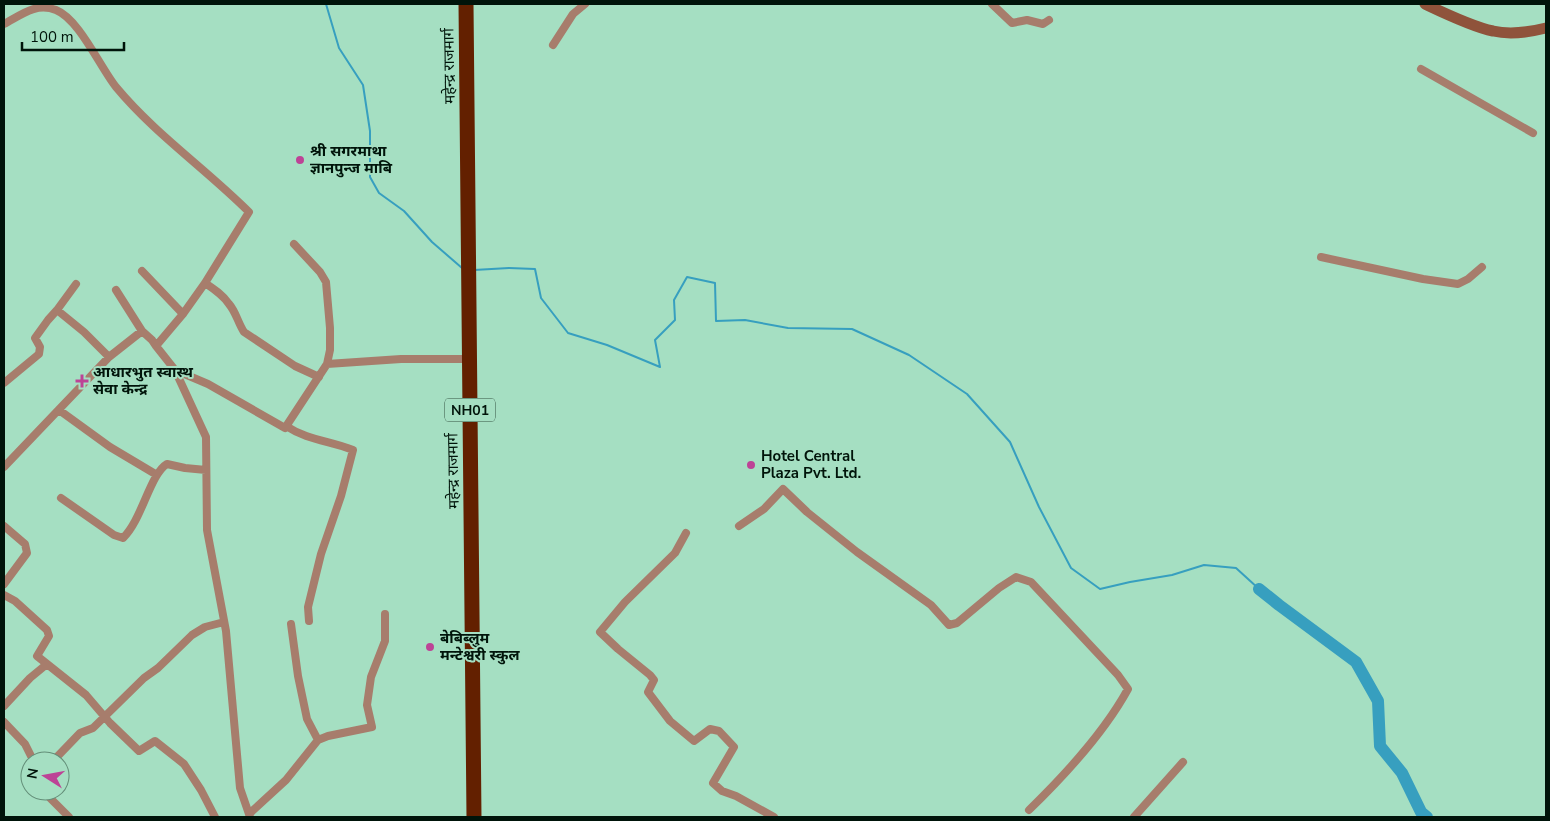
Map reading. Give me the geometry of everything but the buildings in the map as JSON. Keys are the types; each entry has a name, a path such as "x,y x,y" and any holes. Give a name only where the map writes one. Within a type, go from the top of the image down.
{"highway":[{"name":"महेन्द्र राजमार्ग","path":"466,4 474,817"}],"street":[{"path":"553,45 573,14 585,4"},
{"path":"992,4 1012,23 1027,20 1043,24 1049,20"},
{"path":"1424,4 1493,32 1529,32 1546,28"},
{"path":"4,24 39,6 58,11 67,18 86,40 106,74 144,117 249,212 205,283 183,314 156,346"},
{"path":"1421,68 1534,133"},
{"path":"286,426 327,364 330,350 326,282 320,272 294,244"},
{"path":"1321,257 1413,277 1458,284 1468,279 1482,267"},
{"path":"142,271 183,314"},
{"path":"205,283 230,304 244,332 295,366 318,377"},
{"path":"4,383 39,354 40,347 35,338 76,284"},
{"path":"116,290 142,331 152,340 175,370 206,437 207,530 224,622 240,788 249,816 286,780 318,740 328,736 372,727 367,705 371,677 385,641 385,614"},
{"path":"57,310 84,332 109,357"},
{"path":"4,467 109,357 142,331"},
{"path":"327,364 470,359"},
{"path":"175,370 208,384 298,434 339,444 353,450 308,607 309,621"},
{"path":"58,410 110,447 157,475"},
{"path":"61,498 114,535 123,538 129,532 140,513 157,475 164,465 206,470"},
{"path":"739,526 764,509 783,489 807,512 857,552 931,605 949,625 957,623 999,588 1016,577 1031,582 1128,689 1120,704 1096,736 1030,810"},
{"path":"4,526 25,544 27,552 4,584"},
{"path":"686,534 675,553 625,602 600,632 654,680 648,692 670,721 694,741 710,729 718,731 734,747 713,782 722,791 736,796 774,817"},
{"path":"4,595 15,601 47,630 49,636 36,656 86,695 138,751 155,741 184,764 201,790 215,817"},
{"path":"63,751 80,733 93,728 144,678 158,668 192,635 204,627 224,622"},
{"path":"291,624 298,676 307,719 318,740"},
{"path":"4,706 30,678 47,664"},
{"path":"4,722 25,744 28,751"},
{"path":"1134,817 1183,762"},
{"path":"53,801 69,817"}],"waterway":[{"path":"326,4 339,48 363,85 370,131 370,177 379,193 404,211 432,242 462,268"},
{"path":"474,270 535,269 541,298 568,333 607,345 660,367 655,340 675,320 674,300 687,277 715,283 716,321 745,320 788,328 852,329 909,355 967,394 1010,442 1039,507 1071,568 1100,589 1172,575 1204,565 1236,568 1259,589"},
{"path":"1259,589 1356,662 1378,701 1380,746 1402,773 1421,812 1427,817"}],"place":[{"name":"श्री सगरमाथा ज्ञानपुन्ज माबि","path":"300,160"},
{"name":"आधारभुत स्वास्थ सेवा केन्द्र","path":"82,381"},
{"name":"Hotel Central Plaza Pvt. Ltd.","path":"751,465"},
{"name":"बेबिब्लुम मन्टेश्वरी स्कुल","path":"430,647"}]}
